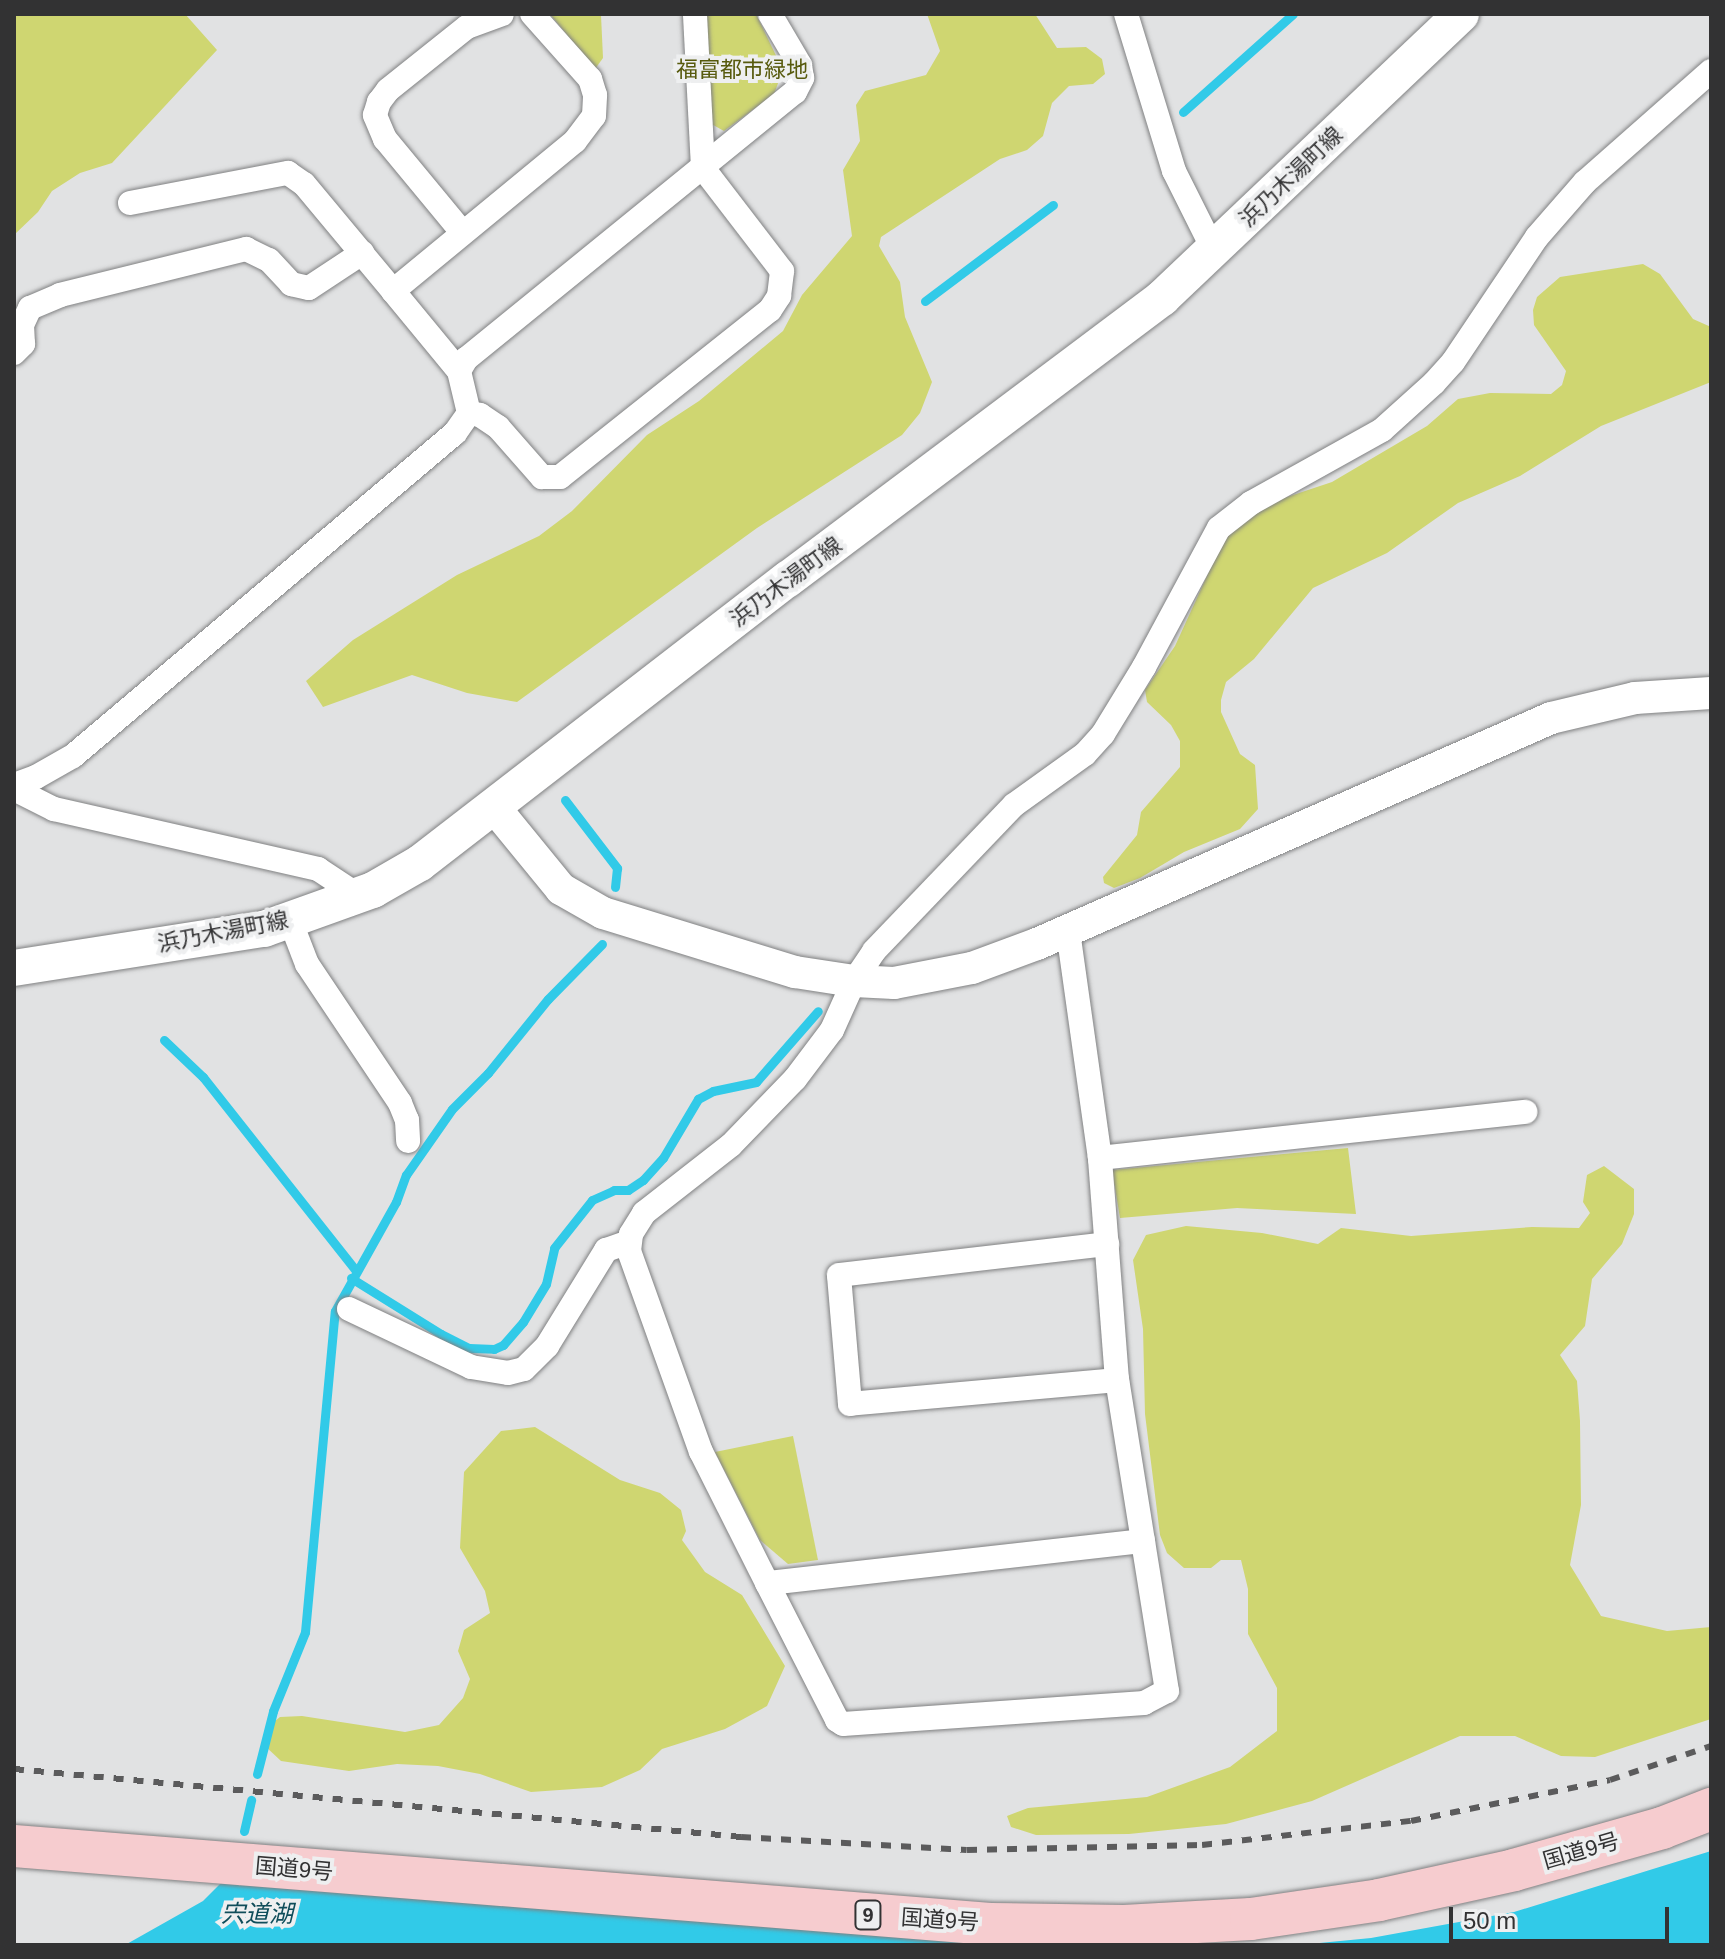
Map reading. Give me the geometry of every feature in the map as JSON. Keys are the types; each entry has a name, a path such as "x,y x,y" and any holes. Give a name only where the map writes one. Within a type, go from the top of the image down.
{"highway":[{"name":"国道9号","path":"14,1846 990,1924 1124,1926 1251,1919 1379,1900 1514,1870 1662,1828 1711,1809"}],"main road":[{"name":"浜乃木湯町線","path":"14,968 264,929 359,896 420,863 788,579 1065,374 1162,298 1461,14"}],"street":[{"path":"462,232 385,139 375,115 379,102 399,81 467,27 502,14"},
{"path":"393,291 575,141 594,116 595,95 590,79 532,14"},
{"path":"469,413 480,415 498,427 542,477 560,477 770,310 779,296 782,271 703,168 695,14"},
{"path":"459,371 466,359 795,92 802,78 800,65 770,14"},
{"path":"1126,14 1174,171 1214,251"},
{"path":"349,1309 471,1367 508,1373 524,1369 547,1346 606,1250 629,1242 644,1213 731,1145 795,1079 832,1030 854,981 874,951 1014,805 1085,754 1103,734 1138,678 1219,528 1251,503 1382,430 1434,383 1453,362 1537,237 1585,182 1711,71"},
{"path":"14,787 73,756 455,433 469,413 459,371 304,184 288,173 130,203"},
{"path":"14,353 23,344 22,325 30,308 60,295 246,249 269,260 291,284 309,288 362,253"},
{"path":"494,807 561,889 603,913 795,972 854,981 894,983 932,978 999,958 1068,931 1551,718 1635,698 1711,693"},
{"path":"14,787 54,809 318,869 359,896"},
{"path":"290,920 307,964 400,1103 407,1120 408,1141"},
{"path":"629,1242 701,1452 837,1720 843,1724 1144,1703 1167,1691 1117,1380 1100,1158 1068,931"},
{"path":"1100,1158 1526,1112"},
{"path":"1107,1244 839,1275 850,1404 1117,1380"},
{"path":"767,1583 1143,1541"}],"green space":[{"path":"14,14 185,14 217,50 112,163 80,173 52,191 38,212 14,235"},
{"path":"550,14 601,15 603,58 595,69"},
{"name":"福富都市緑地","path":"702,14 756,14 783,70 774,94 724,131 706,121"},
{"path":"927,14 1035,14 1057,48 1086,47 1102,59 1105,74 1093,84 1069,86 1052,103 1043,136 1027,150 1000,159 881,237 879,246 900,282 905,317 932,382 920,413 902,435 757,528 517,702 467,693 412,675 323,707 306,681 353,640 457,575 539,536 572,511 647,435 699,401 783,331 802,295 852,236 843,170 860,141 856,105 865,91 926,75 940,51"},
{"path":"1643,264 1660,274 1693,319 1711,327 1711,382 1601,426 1520,476 1458,503 1387,553 1313,588 1254,659 1226,682 1221,700 1221,712 1240,754 1255,765 1258,809 1240,829 1184,852 1140,878 1114,888 1104,883 1103,877 1137,835 1141,812 1180,767 1180,741 1171,725 1147,702 1145,690 1175,646 1217,554 1238,519 1272,502 1332,482 1427,426 1458,399 1490,393 1551,394 1562,385 1566,371 1534,325 1533,310 1537,297 1560,277"},
{"path":"1348,1148 1356,1214 1237,1208 1120,1218 1112,1170"},
{"path":"1604,1166 1634,1189 1634,1214 1622,1244 1592,1279 1585,1326 1560,1355 1577,1381 1580,1421 1581,1505 1570,1565 1601,1616 1667,1631 1711,1627 1711,1719 1595,1757 1561,1756 1515,1736 1460,1736 1312,1801 1226,1824 1129,1834 1036,1835 1011,1827 1007,1816 1028,1808 1147,1797 1230,1767 1277,1731 1277,1688 1248,1634 1248,1589 1241,1560 1221,1560 1211,1568 1184,1568 1167,1553 1160,1535 1145,1414 1143,1329 1133,1260 1146,1235 1186,1226 1262,1233 1318,1244 1341,1228 1411,1236 1532,1227 1579,1228 1590,1213 1583,1202 1587,1175"},
{"path":"535,1427 620,1480 660,1493 681,1510 686,1531 682,1540 705,1572 742,1595 785,1666 767,1706 725,1729 662,1749 640,1770 602,1787 531,1792 480,1774 438,1766 397,1764 349,1771 281,1761 264,1745 270,1725 280,1717 302,1716 405,1732 439,1725 463,1698 470,1679 458,1651 464,1630 490,1613 485,1591 460,1548 464,1472 501,1431"},
{"path":"793,1436 818,1560 788,1564 760,1540 715,1452"}],"water":[{"path":"1711,1851 1711,1945 1299,1945 1371,1938 1514,1912"},
{"name":"宍道湖","path":"243,1881 1019,1945 125,1945 203,1901 221,1883 239,1883 239,1886"}],"waterway":[{"path":"1183,112 1293,14"},
{"path":"925,301 1053,205"},
{"path":"565,800 617,868 615,887"},
{"path":"257,1774 273,1711 305,1632 335,1311 396,1202 406,1175 452,1109 488,1073 548,999 602,944"},
{"path":"351,1278 469,1348 494,1349 503,1345 523,1322 546,1284 554,1248 592,1200 614,1190 628,1190 643,1180 663,1158 698,1099 713,1091 756,1082 818,1011"},
{"path":"164,1040 203,1077 356,1271"},
{"path":"244,1831 251,1800"}],"railway":[{"path":"14,1769 741,1837 967,1850 1202,1845 1411,1821 1610,1780 1711,1746"}]}
